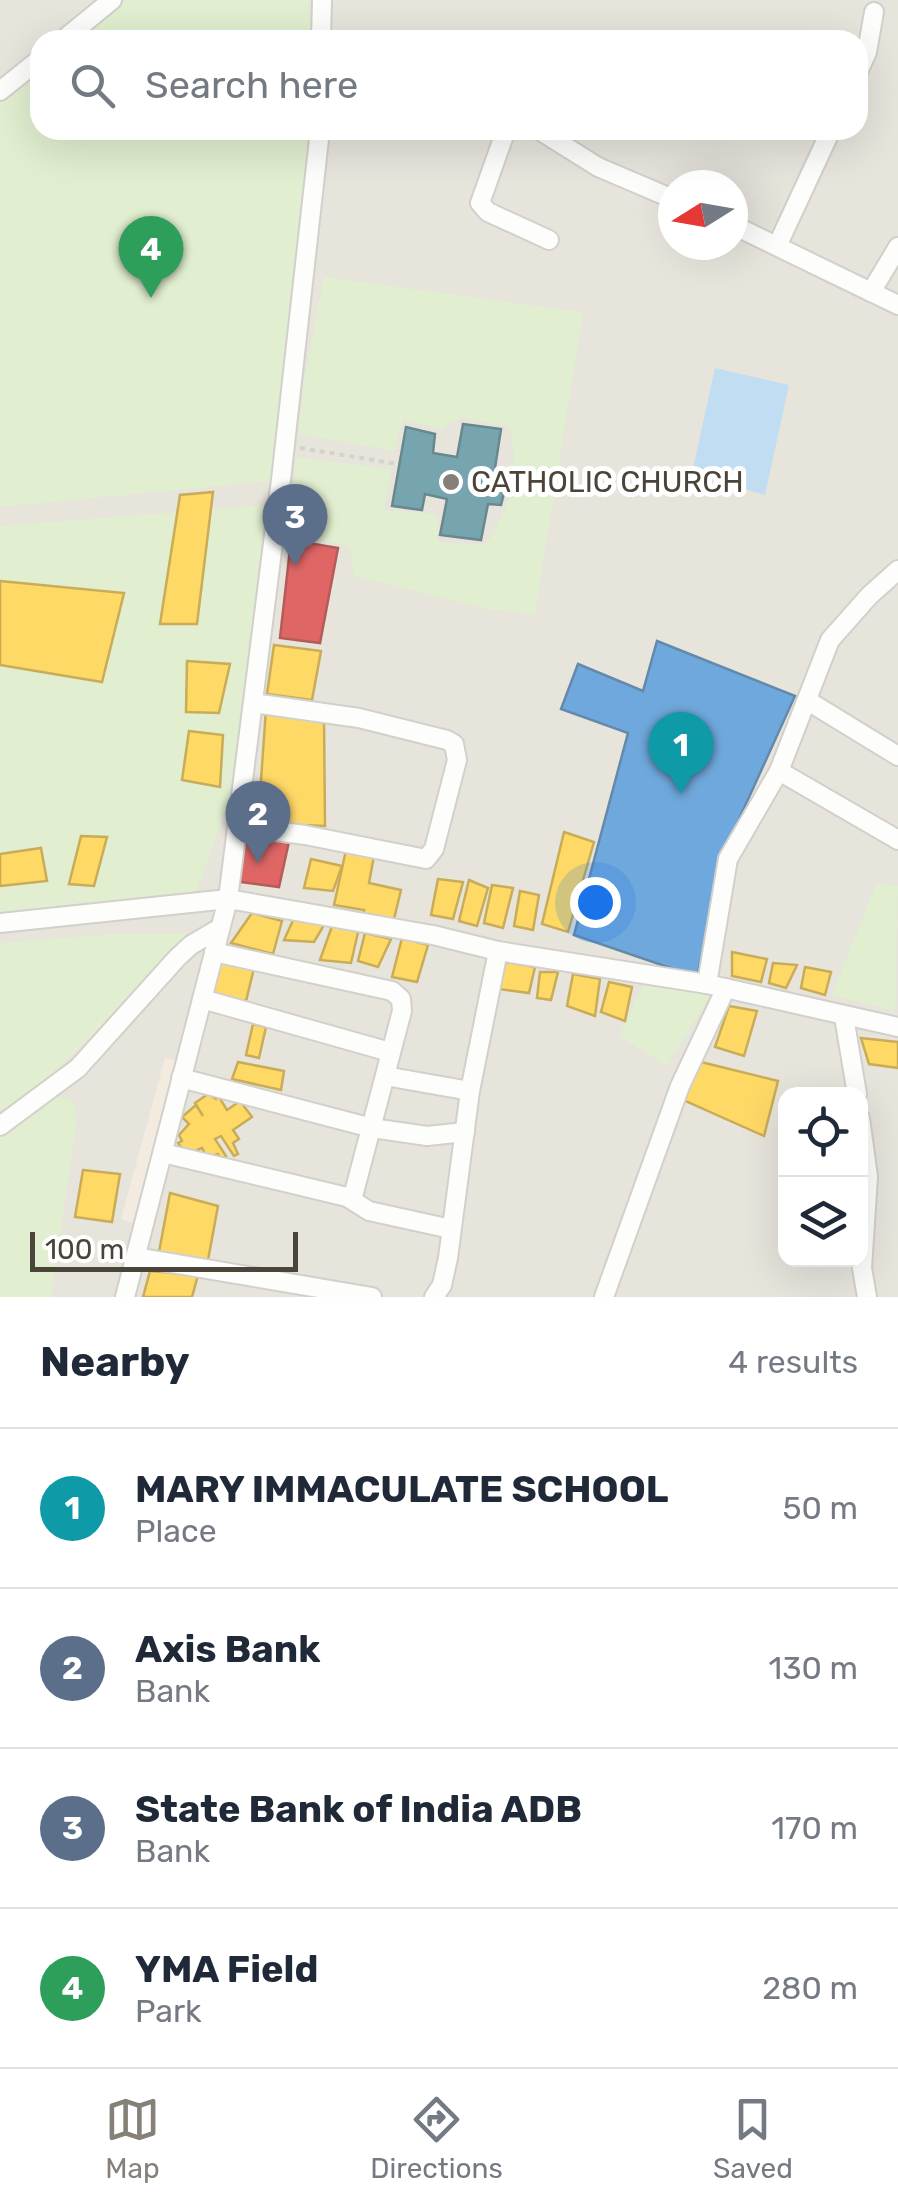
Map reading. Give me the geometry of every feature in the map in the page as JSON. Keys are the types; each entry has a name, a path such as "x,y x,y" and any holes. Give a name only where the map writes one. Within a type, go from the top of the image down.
{"street":[{"path":"75,30 112,0"},
{"path":"321,30 322,0"},
{"path":"868,46 874,12"},
{"path":"0,92 30,67"},
{"path":"125,1297 228,899 286,446 320,140"},
{"path":"502,140 480,203 488,212 549,240"},
{"path":"555,140 598,168 658,194"},
{"path":"778,244 826,140"},
{"path":"748,231 898,304"},
{"path":"872,292 898,248"},
{"path":"707,984 728,859 779,771 830,640 868,596 898,570"},
{"path":"808,701 898,756"},
{"path":"237,826 426,859 434,850 457,760 454,744 448,740 358,718 253,703"},
{"path":"779,771 898,840"},
{"path":"0,923 228,899 433,935 498,951 707,984 898,1027"},
{"path":"0,1126 78,1068 191,945 220,928"},
{"path":"436,1296 442,1285 470,1091 498,951"},
{"path":"214,952 392,991 402,1004 352,1200"},
{"path":"604,1297 680,1086 726,988"},
{"path":"202,999 390,1052"},
{"path":"844,1017 856,1087"},
{"path":"384,1076 470,1091"},
{"path":"181,1078 372,1128 427,1136 465,1132"},
{"path":"162,1153 352,1200 369,1211 451,1229"},
{"path":"867,1297 862,1268 868,1177"},
{"path":"136,1258 372,1297"}],"path":[{"path":"286,446 398,464"}],"shaded area":[{"path":"0,0 898,0 898,1297 0,1297"},
{"path":"165,1058 183,1062 137,1224 121,1219"}],"green space":[{"path":"125,0 308,0 310,30 87,30"},
{"path":"30,74 30,140 318,140 281,480 0,507 0,98"},
{"path":"324,277 583,312 535,614 485,609 354,576 350,547 290,532 296,457 391,469 384,510 437,514 438,542 486,545 508,502 513,475 510,427 461,418 440,429 403,419 395,451 298,434"},
{"path":"267,505 230,797 190,909 0,926 0,526"},
{"path":"876,884 898,886 895,1011 832,995"},
{"path":"193,933 33,1095 0,1110 0,943 112,934"},
{"path":"643,986 711,994 667,1066 619,1036"},
{"path":"59,1097 74,1101 77,1119 51,1297 0,1297 0,1127"}],"water":[{"path":"715,368 789,385 765,495 692,473"}],"building: Homes":[{"path":"213,492 197,624 160,624 180,495"},
{"path":"0,581 124,593 102,682 0,665"},
{"path":"274,645 321,651 312,700 267,694"},
{"path":"187,661 230,664 219,713 186,712"},
{"path":"266,709 324,718 325,826 258,823"},
{"path":"189,731 223,735 220,787 182,780"},
{"path":"564,832 594,842 568,932 542,924"},
{"path":"81,836 107,837 94,886 69,884"},
{"path":"41,848 47,881 0,886 0,854"},
{"path":"346,850 374,856 369,883 401,890 393,923 363,918 364,910 334,905"},
{"path":"311,859 342,866 333,891 304,888"},
{"path":"438,879 463,882 453,919 431,915"},
{"path":"469,880 488,888 477,926 459,921"},
{"path":"492,885 513,888 503,928 484,923"},
{"path":"520,891 539,895 533,930 514,926"},
{"path":"252,913 282,921 273,954 231,943"},
{"path":"295,916 327,920 314,942 284,940"},
{"path":"332,926 359,928 351,963 320,960"},
{"path":"365,933 391,939 378,967 358,961"},
{"path":"402,938 428,945 417,982 392,977"},
{"path":"732,952 767,959 761,982 732,976"},
{"path":"218,958 255,964 246,1001 210,996"},
{"path":"506,962 535,967 529,993 499,989"},
{"path":"773,963 797,965 786,988 769,983"},
{"path":"805,967 831,972 825,995 801,988"},
{"path":"540,972 558,972 551,1000 537,998"},
{"path":"573,974 600,979 595,1016 567,1006"},
{"path":"609,982 632,987 625,1021 601,1012"},
{"path":"729,1006 757,1011 744,1056 715,1047"},
{"path":"253,1024 266,1027 259,1058 246,1055"},
{"path":"861,1038 898,1042 898,1068 869,1064"},
{"path":"238,1062 284,1071 281,1090 232,1079"},
{"path":"701,1062 778,1081 764,1136 683,1100"},
{"path":"208,1094 219,1097 227,1110 240,1101 252,1117 233,1130 239,1139 233,1143 238,1154 234,1156 221,1136 215,1139 226,1156 221,1159 218,1154 207,1157 202,1148 187,1155 178,1143 182,1141 179,1135 189,1124 182,1117 196,1105 203,1116 195,1103"},
{"path":"83,1170 120,1174 112,1222 75,1217"},
{"path":"170,1193 218,1206 208,1260 159,1252"},
{"path":"150,1271 198,1275 192,1297 143,1297"}],"building: Shops":[{"path":"291,540 338,548 320,643 280,638"},
{"path":"246,833 290,837 279,887 240,882"}],"building: Schools":[{"path":"657,641 795,696 726,848 697,977 574,935 628,733 561,709 578,664 643,691"}],"building: Public":[{"name":"CATHOLIC CHURCH","path":"463,424 501,429 495,468 510,470 501,505 488,504 481,540 440,535 447,499 425,494 422,510 392,506 406,427 435,434 433,453 457,457"}],"place":[{"name":"YMA Field","path":"151,298"},
{"name":"CATHOLIC CHURCH","path":"451,482"},
{"name":"State Bank of India ADB","path":"295,566"},
{"name":"MARY IMMACULATE SCHOOL","path":"681,794"},
{"name":"Axis Bank","path":"258,863"}]}
